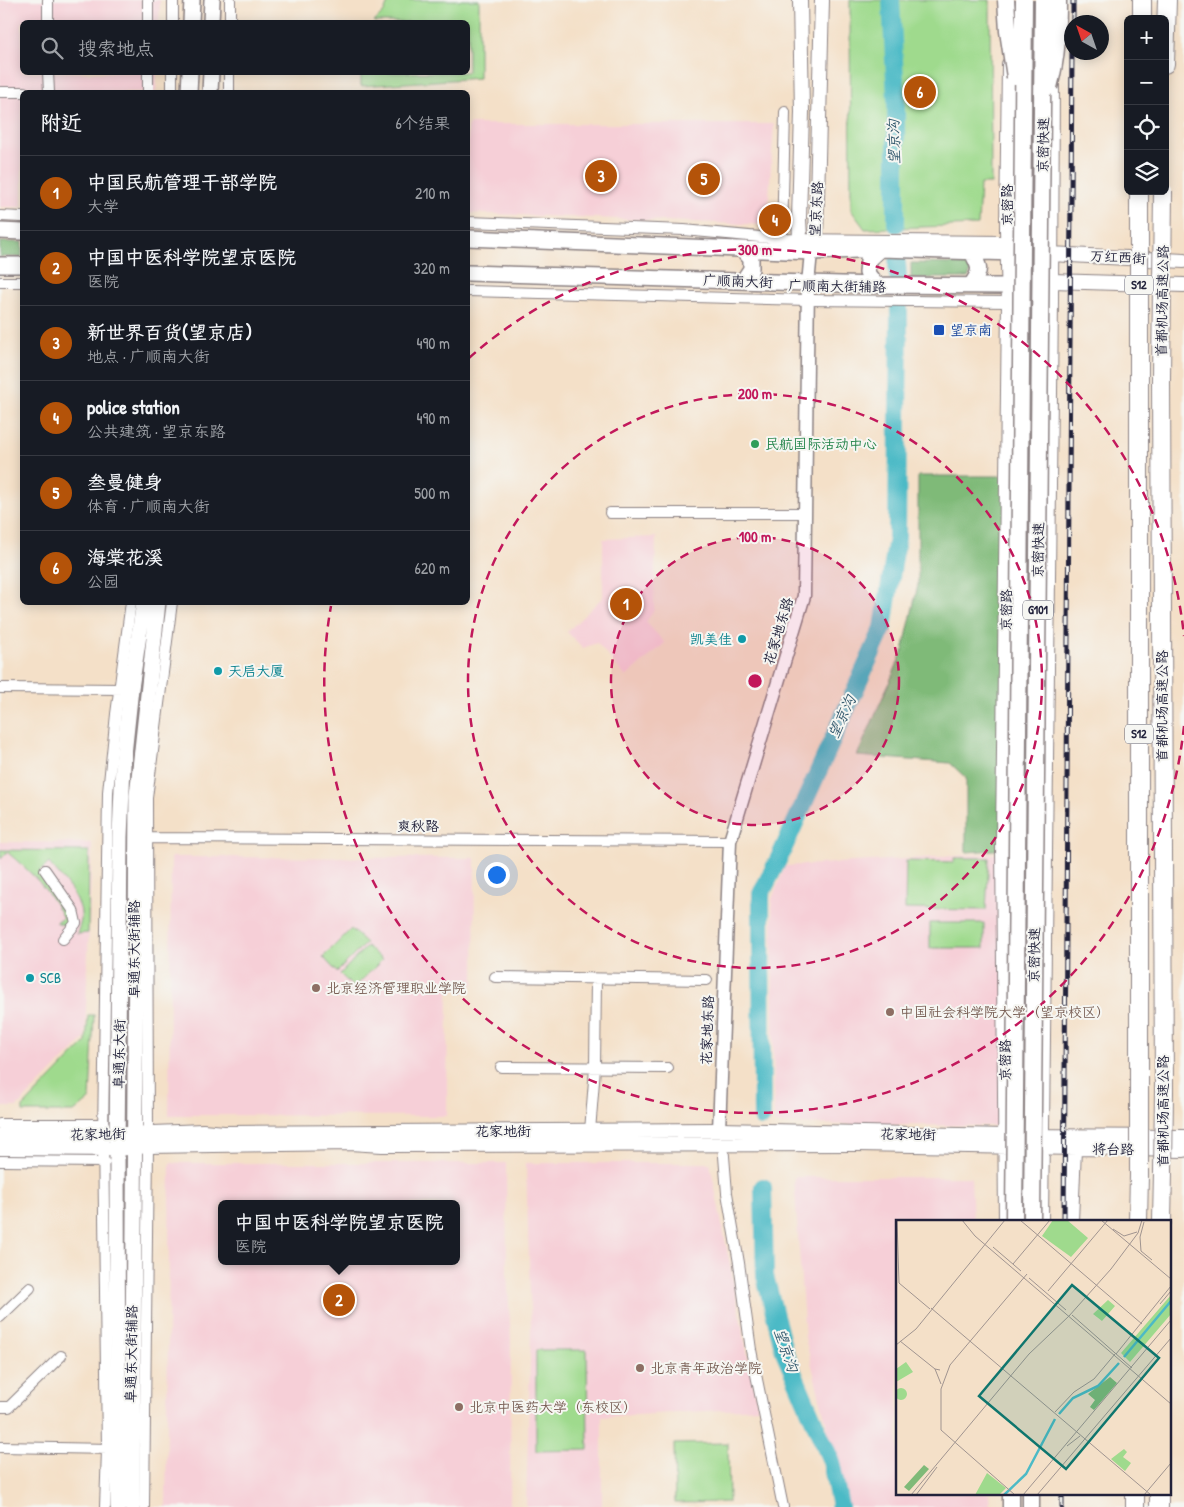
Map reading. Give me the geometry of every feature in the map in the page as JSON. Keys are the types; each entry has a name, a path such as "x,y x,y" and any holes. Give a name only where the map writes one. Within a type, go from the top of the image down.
{"highway":[{"path":"1008,0 1008,31 1022,110"},
{"name":"京密快速","path":"1014,1220 1024,0"},
{"name":"京密快速","path":"1032,1220 1044,0"},
{"path":"1043,108 1056,62 1058,0"},
{"path":"1142,0 1142,15"},
{"path":"1165,60 1167,0"},
{"name":"首都机场高速公路","path":"1138,1220 1139,195"},
{"name":"首都机场高速公路","path":"1162,1220 1164,1091 1161,378 1163,195"},
{"path":"1009,1494 1009,1507"},
{"path":"1031,1494 1031,1507"},
{"path":"1134,1507 1135,1494"},
{"path":"1159,1507 1160,1494"}],"main road":[{"path":"191,20 192,0"},
{"path":"211,20 212,0"},
{"name":"望京东路","path":"800,0 802,112 799,220 800,238 813,246 822,0"},
{"name":"京密路","path":"1006,1220 1003,840 1009,302 1008,0"},
{"path":"470,238 743,250 813,246 971,251 1008,247 1051,254 1052,0"},
{"path":"189,90 190,75"},
{"path":"210,90 211,75"},
{"path":"0,231 20,232"},
{"path":"876,285 867,273 868,260 880,249"},
{"path":"743,250 751,258 751,269 743,281"},
{"path":"971,251 979,265 979,274 971,285"},
{"name":"万红西街","path":"1051,254 1184,261"},
{"name":"G101","path":"1041,1220 1051,254"},
{"path":"0,265 20,265"},
{"name":"广顺南大街","path":"470,274 876,285 1009,286 1052,281"},
{"name":"万红西街","path":"1052,281 1184,285"},
{"name":"阜通东大街","path":"118,1507 112,1449 108,1142 113,837 123,764 125,688 143,605"},
{"name":"阜通东大街","path":"132,1507 142,1140 143,838 137,796 158,605"},
{"name":"花家地街","path":"142,1140 203,1131 224,1133 590,1131 858,1144 1042,1142"},
{"name":"花家地街","path":"0,1135 108,1142"},
{"name":"花家地街","path":"0,1148 142,1140 382,1145 721,1137"},
{"name":"将台路","path":"1042,1142 1184,1137"},
{"name":"将台路","path":"1042,1142 1074,1149 1184,1150"},
{"path":"1071,1220 1074,1149"},
{"path":"1037,1494 1037,1507"}],"street":[{"path":"48,0 48,20"},
{"path":"148,0 148,20"},
{"path":"172,20 173,0"},
{"path":"230,0 230,20"},
{"path":"48,75 48,90"},
{"path":"148,75 148,90"},
{"path":"172,75 172,90"},
{"path":"229,75 229,90"},
{"path":"0,92 20,92"},
{"path":"782,240 786,112"},
{"path":"0,216 20,217"},
{"path":"470,222 684,230 782,240 800,238"},
{"path":"813,246 1008,247"},
{"name":"花家地东路","path":"721,1137 730,841 804,596 808,284 813,246"},
{"name":"广顺南大街辅路","path":"470,291 808,300 1009,302 1052,281"},
{"path":"0,282 20,282"},
{"path":"610,513 805,513"},
{"path":"0,688 125,688 131,605"},
{"path":"143,838 172,605"},
{"name":"爽秋路","path":"113,837 730,841"},
{"name":"阜通东大街辅路","path":"108,1142 101,964 113,837"},
{"path":"45,870 73,910 76,924 63,939"},
{"path":"495,977 707,980"},
{"path":"590,1131 595,1068 596,979"},
{"path":"501,1067 668,1068"},
{"path":"0,1124 108,1142"},
{"path":"721,1137 726,1193 739,1263 751,1350 783,1507"},
{"name":"阜通东大街辅路","path":"142,1140 144,1507"},
{"path":"0,1161 108,1142"},
{"path":"0,1317 30,1288"},
{"path":"0,1407 9,1407 61,1356"},
{"path":"0,1447 112,1449 105,1507"}],"shaded area":[{"path":"0,0 160,0 159,20 20,20 20,75 157,75 156,90 20,90 20,207 0,207"},
{"path":"470,124 774,124 767,225 470,213"},
{"path":"656,537 654,610 646,622 665,643 626,677 597,643 583,648 567,632 603,597 603,539"},
{"path":"0,842 92,843 85,1038 17,1107 0,1107"},
{"name":"中国社会科学院大学（望京校区）","path":"1007,853 1008,1126 774,1124 772,899 785,866"},
{"name":"北京经济管理职业学院","path":"171,857 475,858 474,984 448,992 447,1116 169,1115"},
{"path":"170,1163 506,1163 507,1272 511,1339 510,1507 166,1507"},
{"name":"北京青年政治学院","path":"526,1163 710,1163 758,1408 602,1417 602,1507 526,1507 531,1328"},
{"path":"794,1177 971,1177 973,1220 896,1220 896,1494 989,1494 990,1507 847,1507 805,1338"}],"green space":[{"path":"389,0 479,0 479,78 361,86 361,75 470,75 470,20 376,20 384,12"},
{"path":"850,0 990,0 991,184 980,184 978,225 865,229 851,210"},
{"path":"0,242 20,242 20,257 0,257"},
{"path":"911,263 968,264 973,266 968,278 911,278"},
{"path":"918,476 1015,476 1008,849 966,852 966,778 950,763 857,756 903,651 918,585"},
{"path":"0,850 89,851 88,933 77,934 81,917 80,908 69,887 49,863 39,872 70,918 66,926 56,922 63,918 51,897 39,882 7,852 1,859"},
{"path":"954,858 989,858 986,910 905,909 906,861 954,862"},
{"path":"930,923 984,923 984,948 930,948"},
{"path":"351,929 366,943 337,972 323,957"},
{"path":"367,946 382,960 354,988 340,974"},
{"path":"88,1015 94,1015 90,1099 74,1112 23,1112 23,1107 86,1042"},
{"path":"536,1350 587,1350 588,1450 536,1451"},
{"path":"728,1443 729,1502 675,1503 674,1444"}],"waterway":[{"name":"望京沟","path":"891,0 896,100 896,224"},
{"name":"望京沟","path":"897,263 898,276"},
{"name":"望京沟","path":"762,1117 761,894 781,854 883,628 897,538 899,308"},
{"name":"望京沟","path":"763,1187 765,1276 784,1351 831,1461 840,1507"}],"railway":[{"path":"1073,0 1073,15"},
{"path":"1064,1220 1072,60"},
{"path":"1062,1494 1062,1507"}],"place":[{"name":"海棠花溪","path":"920,92"},
{"name":"新世界百货(望京店)","path":"601,176"},
{"name":"叁曼健身","path":"704,179"},
{"name":"police station","path":"775,220"},
{"name":"望京南","path":"939,330"},
{"name":"民航国际活动中心","path":"755,444"},
{"name":"中国民航管理干部学院","path":"626,604"},
{"name":"凯美佳","path":"742,639"},
{"name":"天启大厦","path":"218,671"},
{"name":"SCB","path":"30,978"},
{"name":"北京经济管理职业学院","path":"316,988"},
{"name":"中国社会科学院大学（望京校区）","path":"890,1012"},
{"name":"中国中医科学院望京医院","path":"339,1300"},
{"name":"北京青年政治学院","path":"640,1368"},
{"name":"北京中医药大学（东校区）","path":"459,1407"}]}
